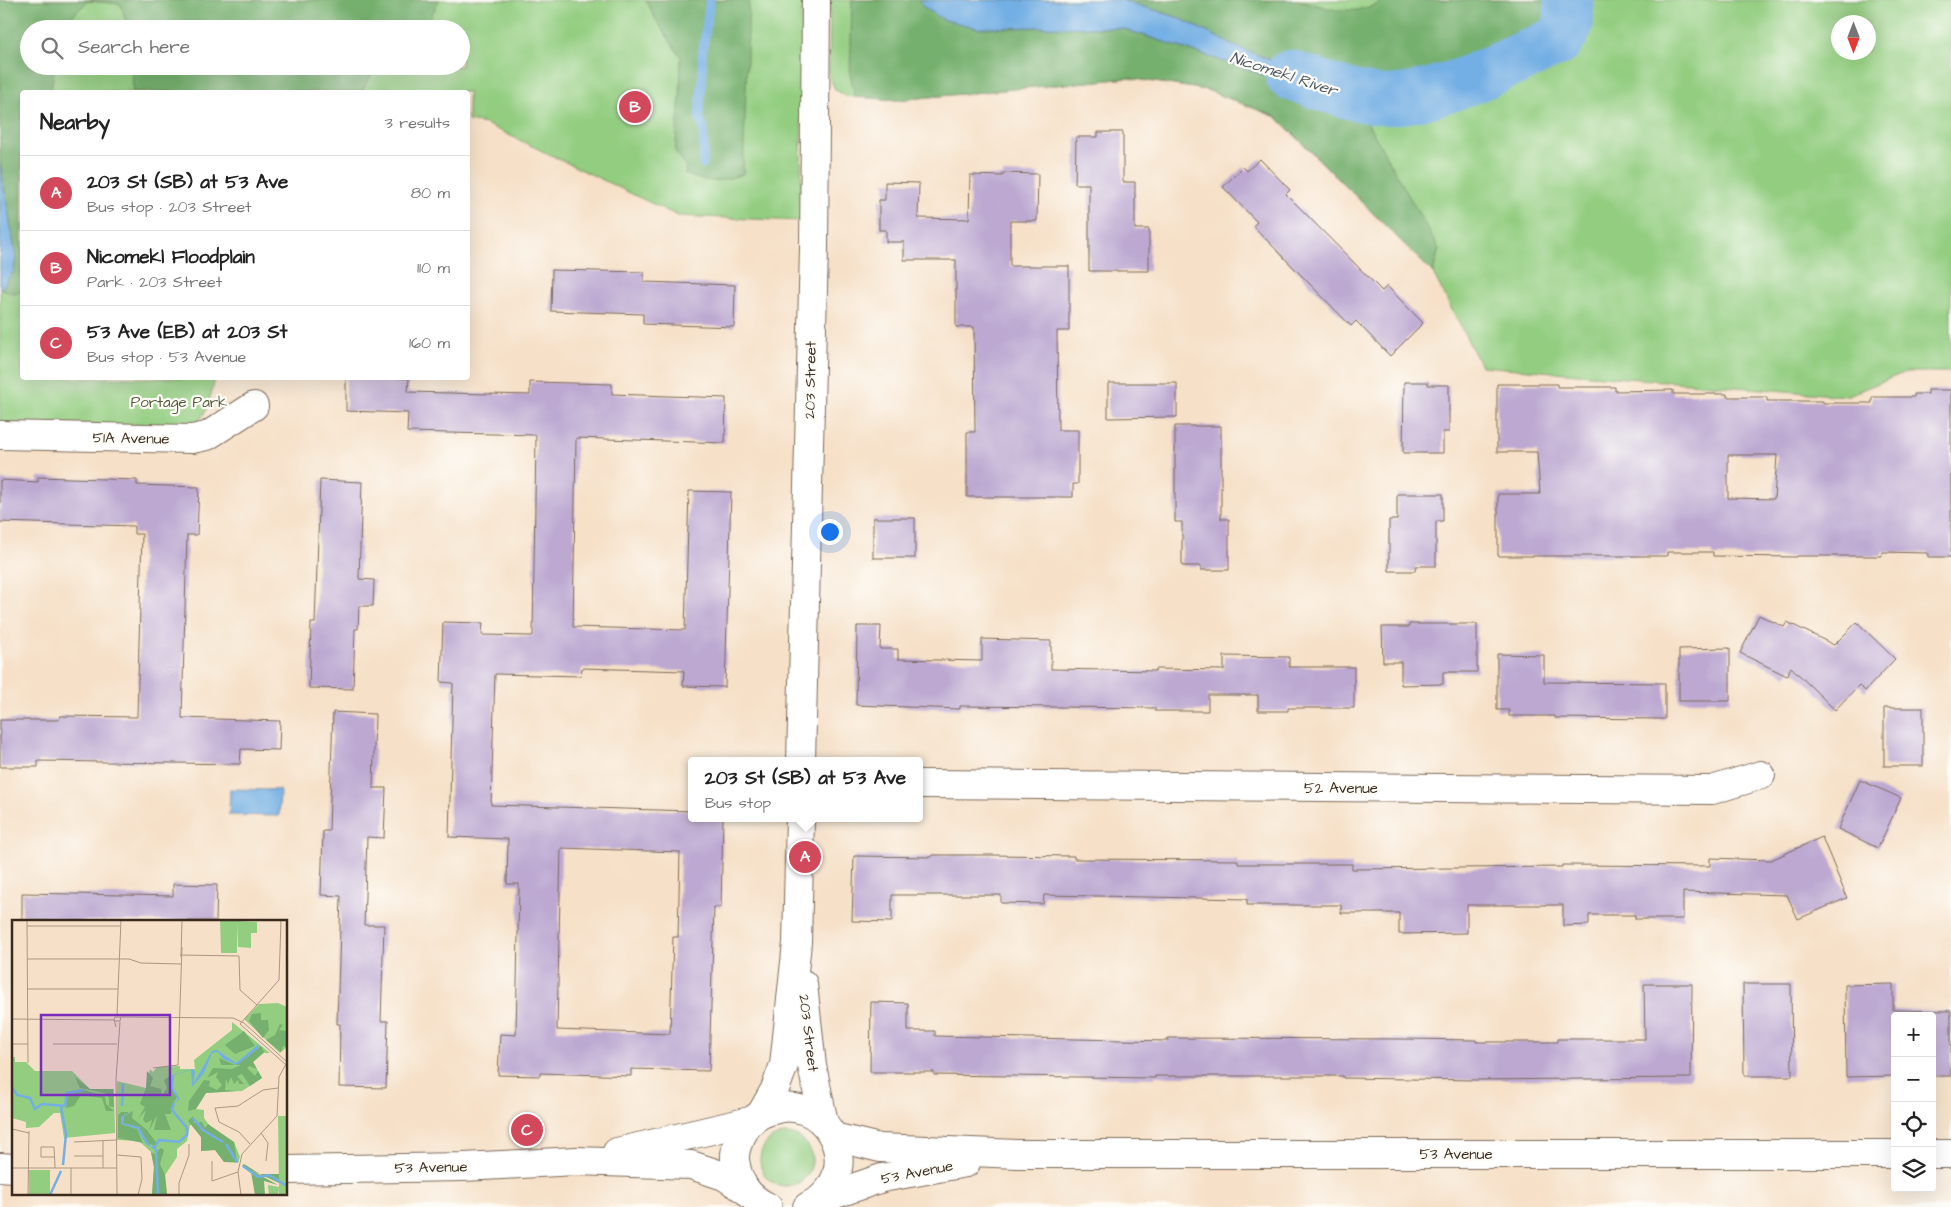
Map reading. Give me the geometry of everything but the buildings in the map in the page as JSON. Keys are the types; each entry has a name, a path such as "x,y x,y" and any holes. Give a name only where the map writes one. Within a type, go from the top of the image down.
{"street":[{"name":"203 Street","path":"801,757 814,249 816,0"},
{"name":"51A Avenue","path":"0,435 192,439 207,436 254,406"},
{"name":"52 Avenue","path":"923,784 1712,790 1761,775"},
{"name":"203 Street","path":"753,1199 737,1174 735,1156 738,1140 756,1118 775,1089 784,1065 797,943 800,822"},
{"name":"203 Street","path":"797,943 812,1066 829,1130 839,1153 838,1170 832,1186 814,1203"},
{"name":"53 Avenue","path":"576,1161 690,1136 756,1118 777,1108 794,1107 810,1112 829,1130 880,1148 1017,1154 1891,1154"},
{"name":"53 Avenue","path":"814,1203 882,1178 1017,1154"},
{"path":"1936,1154 1951,1154"},
{"name":"53 Avenue","path":"288,1170 469,1166 576,1161 691,1165 724,1176 753,1199"}],"green space":[{"name":"Portage Park","path":"0,0 802,0 801,221 678,216 486,124 470,121 470,90 20,90 20,380 215,380 206,410 199,421 193,426 0,423"},
{"path":"0,0 439,0 429,20 125,20 121,4 88,1 68,20 20,20 20,75 53,75 51,90 20,90 20,292 13,293 1,289 14,271 16,257 0,163"},
{"path":"646,0 749,0 743,174 727,179 708,181 685,174 685,165 675,152 680,97 681,57 656,20"},
{"path":"830,0 1951,0 1951,372 1906,372 1846,396 1481,366 1433,273 1276,117 1207,90 1129,78 898,100 845,96 835,89 829,77"},
{"path":"852,0 920,0 924,7 1010,28 1121,28 1247,69 1360,110 1439,249 1433,273 1277,117 1207,90 1129,78 898,100 855,97 850,74"},
{"path":"1120,0 1298,0 1336,10 1356,10 1376,5 1383,0 1562,0 1563,11 1557,26 1545,33 1498,46 1413,90 1385,92 1355,89 1307,74 1237,47 1179,18"},
{"path":"132,75 372,75 363,90 133,90"},
{"path":"786,1134 796,1136 804,1142 810,1150 812,1160 810,1170 804,1178 796,1184 786,1186 776,1184 768,1178 762,1170 760,1160 762,1150 768,1142 776,1136"}],"water":[{"path":"920,0 1122,0 1179,18 1237,47 1307,74 1355,89 1360,110 1247,69 1121,28 978,28 942,19 924,7"},
{"path":"0,163 16,257 14,271 0,290"},
{"path":"230,789 280,790 279,816 229,815"}],"waterway":[{"path":"703,165 704,129 699,117 703,73 702,56 710,0"},
{"name":"Nicomekl River","path":"1290,75 1342,92 1374,99 1395,100 1418,96 1468,80 1558,41 1569,22 1568,0"}],"place":[{"name":"Nicomekl Floodplain","path":"635,107"},
{"name":"203 St (SB) at 53 Ave","path":"805,857"},
{"name":"53 Ave (EB) at 203 St","path":"527,1130"}]}
